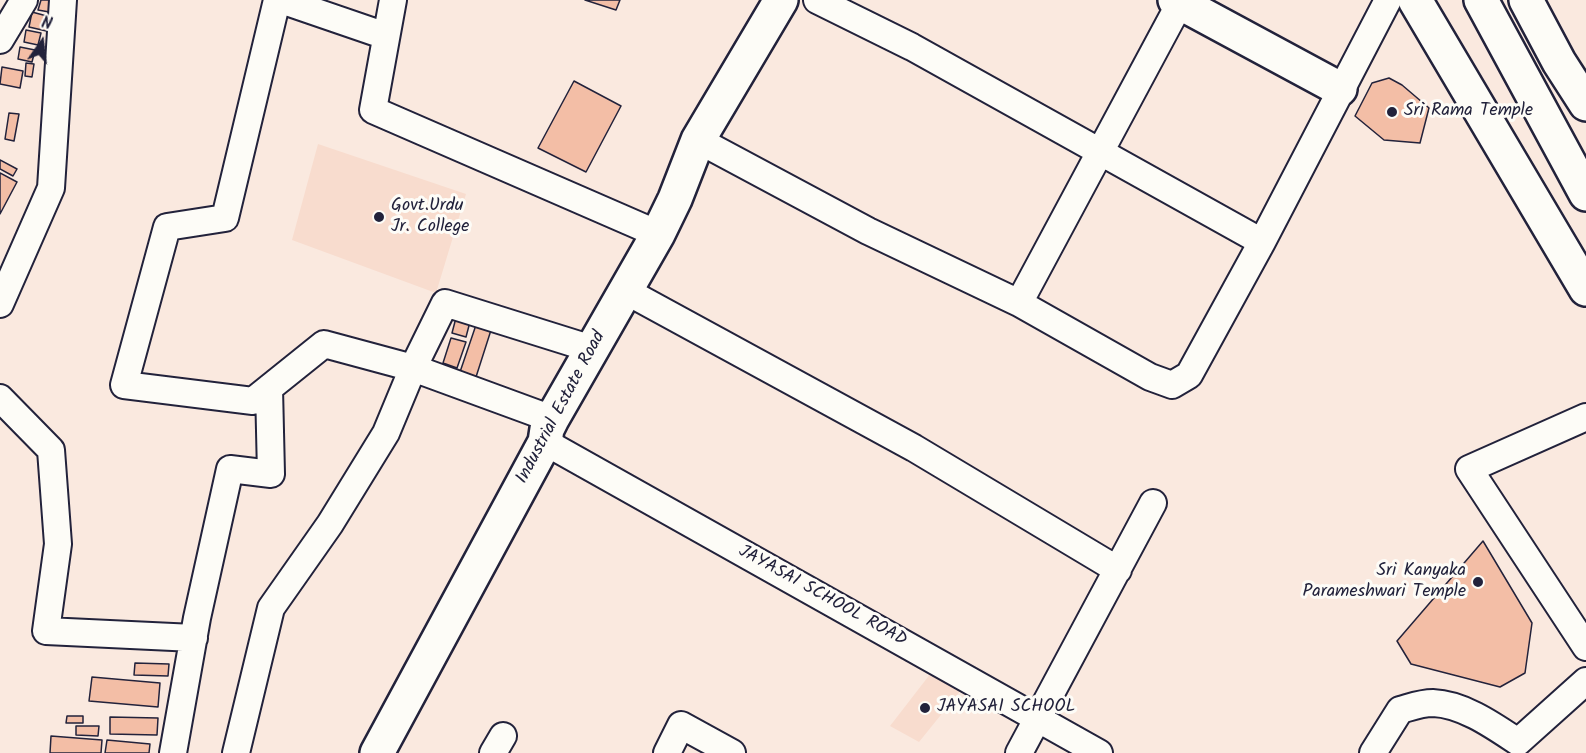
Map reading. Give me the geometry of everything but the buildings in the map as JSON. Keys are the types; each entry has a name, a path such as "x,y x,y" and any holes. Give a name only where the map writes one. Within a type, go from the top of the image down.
{"main road":[{"name":"Industrial Estate Road","path":"377,753 548,430 658,234 675,199 698,140 781,0"},
{"path":"1415,0 1586,289"},
{"path":"1481,0 1586,194"},
{"path":"1526,0 1559,62 1586,104"},
{"path":"1178,1 1340,90"}],"street":[{"path":"0,40 24,0"},
{"path":"0,304 51,188 63,0"},
{"path":"269,388 253,401 124,385 167,227 225,218 277,0"},
{"path":"282,0 387,36"},
{"path":"393,0 373,110 658,234"},
{"path":"817,0 912,47 1262,242"},
{"path":"698,140 868,231 1018,303 1150,377 1172,385 1189,375 1262,242 1388,0"},
{"path":"1018,303 1101,151 1178,1"},
{"path":"627,291 914,448 1118,570"},
{"path":"236,753 271,608 330,524 386,433 413,368 445,303 592,349"},
{"name":"JAYASAI SCHOOL ROAD","path":"269,388 324,344 413,368 548,430 1099,753"},
{"path":"173,753 194,638 230,469 271,474 269,388"},
{"path":"0,398 51,450 58,544 46,631 194,638"},
{"path":"1586,417 1469,469 1586,647"},
{"path":"1019,753 1153,503"},
{"path":"1373,753 1400,710 1434,703 1459,709 1493,725 1516,749 1586,681"},
{"path":"667,753 681,725 732,753"}],"shaded area":[{"name":"Govt.Urdu Jr. College","path":"318,144 466,194 436,293 292,240"},
{"name":"JAYASAI SCHOOL","path":"931,673 961,690 919,742 890,726"}],"place":[{"name":"Sri Rama Temple","path":"1392,112"},
{"name":"Govt.Urdu Jr. College","path":"379,217"},
{"name":"Sri Kanyaka Parameshwari Temple","path":"1478,582"},
{"name":"JAYASAI SCHOOL","path":"925,708"}]}
